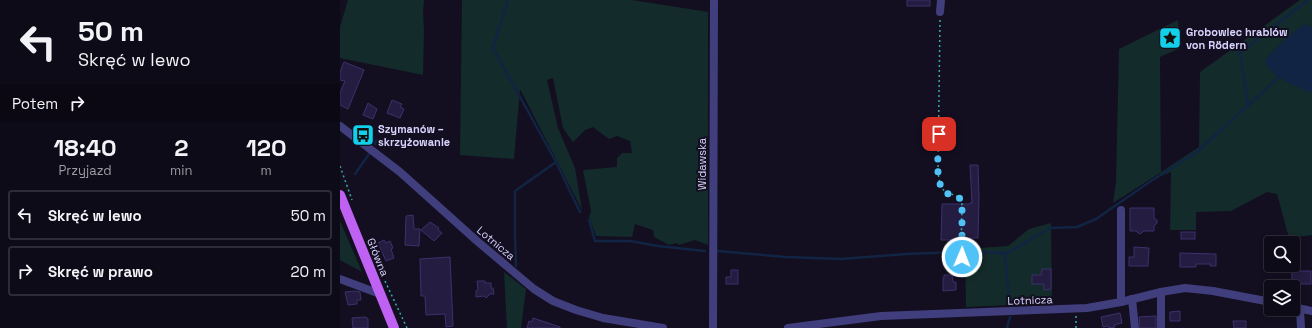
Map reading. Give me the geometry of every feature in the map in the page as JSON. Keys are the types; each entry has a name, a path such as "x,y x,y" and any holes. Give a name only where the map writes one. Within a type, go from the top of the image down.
{"main road":[{"name":"Główna","path":"340,195 394,328"}],"street":[{"name":"Widawska","path":"713,328 714,0"},
{"path":"940,0 940,12"},
{"name":"Lotnicza","path":"340,126 400,172 477,241 534,289 553,302 602,318 663,328"},
{"path":"1121,210 1121,302"},
{"path":"340,280 380,294"},
{"name":"Lotnicza","path":"788,328 882,316 1076,309 1121,302 1161,292 1185,288 1213,291 1264,301"},
{"path":"1161,292 1161,328"},
{"path":"1132,299 1135,328"},
{"path":"1300,309 1312,311"},
{"path":"1298,316 1301,328"}],"path":[{"path":"940,12 938,172 941,187 946,193 957,196 962,202 962,257"},
{"path":"1076,309 1076,328"}],"green space":[{"path":"348,0 424,0 423,75 340,58 340,27"},
{"path":"462,0 632,0 708,12 708,245 695,240 679,245 677,243 669,245 654,237 653,230 635,224 632,237 596,236 589,217 591,211 583,170 617,167 617,158 622,153 632,153 630,141 617,136 609,139 593,127 585,130 573,142 563,128 553,78 547,80 558,128 575,168 582,210 520,89 514,159 460,155"},
{"path":"1300,0 1312,0 1312,235 1288,236 1277,194 1267,192 1231,211 1196,212 1196,230 1170,230 1171,172 1161,176 1160,173 1113,203 1116,182 1119,49 1178,20 1180,48 1160,57 1161,172 1199,147 1200,72"},
{"path":"340,221 362,272 340,260"},
{"path":"1051,223 1052,303 966,307 965,249 1008,246 1029,229"},
{"path":"504,272 526,289 521,328 507,328"}],"water":[{"path":"1307,24 1312,28 1312,93 1277,76 1267,66 1265,60 1290,35"}],"building":[{"path":"907,0 930,0 930,6 907,6"},
{"path":"344,62 364,70 348,109 340,105 340,93 345,81 340,80 340,72"},
{"path":"392,100 402,104 400,107 404,109 400,118 387,113"},
{"path":"368,103 377,109 373,119 363,115"},
{"path":"970,165 978,165 978,238 941,240 942,204 972,203"},
{"path":"1130,208 1154,208 1154,218 1157,220 1157,223 1154,226 1154,231 1144,231 1140,234 1136,231 1130,231"},
{"path":"413,215 414,229 420,229 419,246 405,245 406,216"},
{"path":"430,222 439,228 438,230 442,233 434,241 421,230"},
{"path":"1181,232 1195,232 1195,239 1181,239"},
{"path":"384,240 386,243 390,241 393,248 391,249 394,258 386,261 378,243"},
{"path":"1134,247 1149,248 1148,266 1129,266 1129,257 1134,257"},
{"path":"1180,253 1216,254 1216,266 1210,266 1210,264 1196,264 1196,267 1180,267"},
{"path":"450,257 453,326 446,327 445,314 426,315 425,296 421,296 420,259"},
{"path":"1042,269 1051,269 1051,289 1044,290 1044,284 1032,284 1032,275 1041,275"},
{"path":"731,270 738,270 738,284 726,284 726,277 731,277"},
{"path":"1311,271 1311,284 1300,284 1300,280 1292,280 1292,272"},
{"path":"944,275 952,275 953,282 956,282 956,290 943,291"},
{"path":"477,281 491,283 491,288 493,288 494,294 490,294 486,298 484,296 476,297 476,291 478,290"},
{"path":"345,292 360,292 361,300 357,300 357,304 348,305"},
{"path":"1180,311 1180,321 1170,321 1170,312"},
{"path":"1120,313 1122,323 1114,325 1115,327 1103,327 1101,317"},
{"path":"1156,316 1156,328 1140,328 1139,317"},
{"path":"366,317 368,319 368,328 353,328 352,318"},
{"path":"533,318 560,328 527,328 529,321 532,322"},
{"path":"1233,321 1246,321 1246,328 1234,328"}],"waterway":[{"path":"508,0 493,48 556,162 580,212"},
{"path":"1248,105 1240,53 1308,0"},
{"path":"965,252 1008,253 1050,228 1077,227 1096,219 1151,181 1197,152 1279,77"},
{"path":"375,144 376,141 383,139 394,143"},
{"path":"355,174 369,154"},
{"path":"516,266 515,191 556,162"},
{"path":"589,220 595,241 630,241 658,246 705,251"},
{"path":"717,251 786,257 841,259 958,252"},
{"path":"1005,253 1009,299"},
{"path":"1007,328 1010,317"}],"place":[{"name":"Grobowiec hrabiów von Rödern","path":"1170,38"},
{"name":"Szymanów – skrzyżowanie","path":"363,135"}],"route":[{"path":"939,134 938,172 941,187 946,193 957,196 962,202 962,257"}]}
